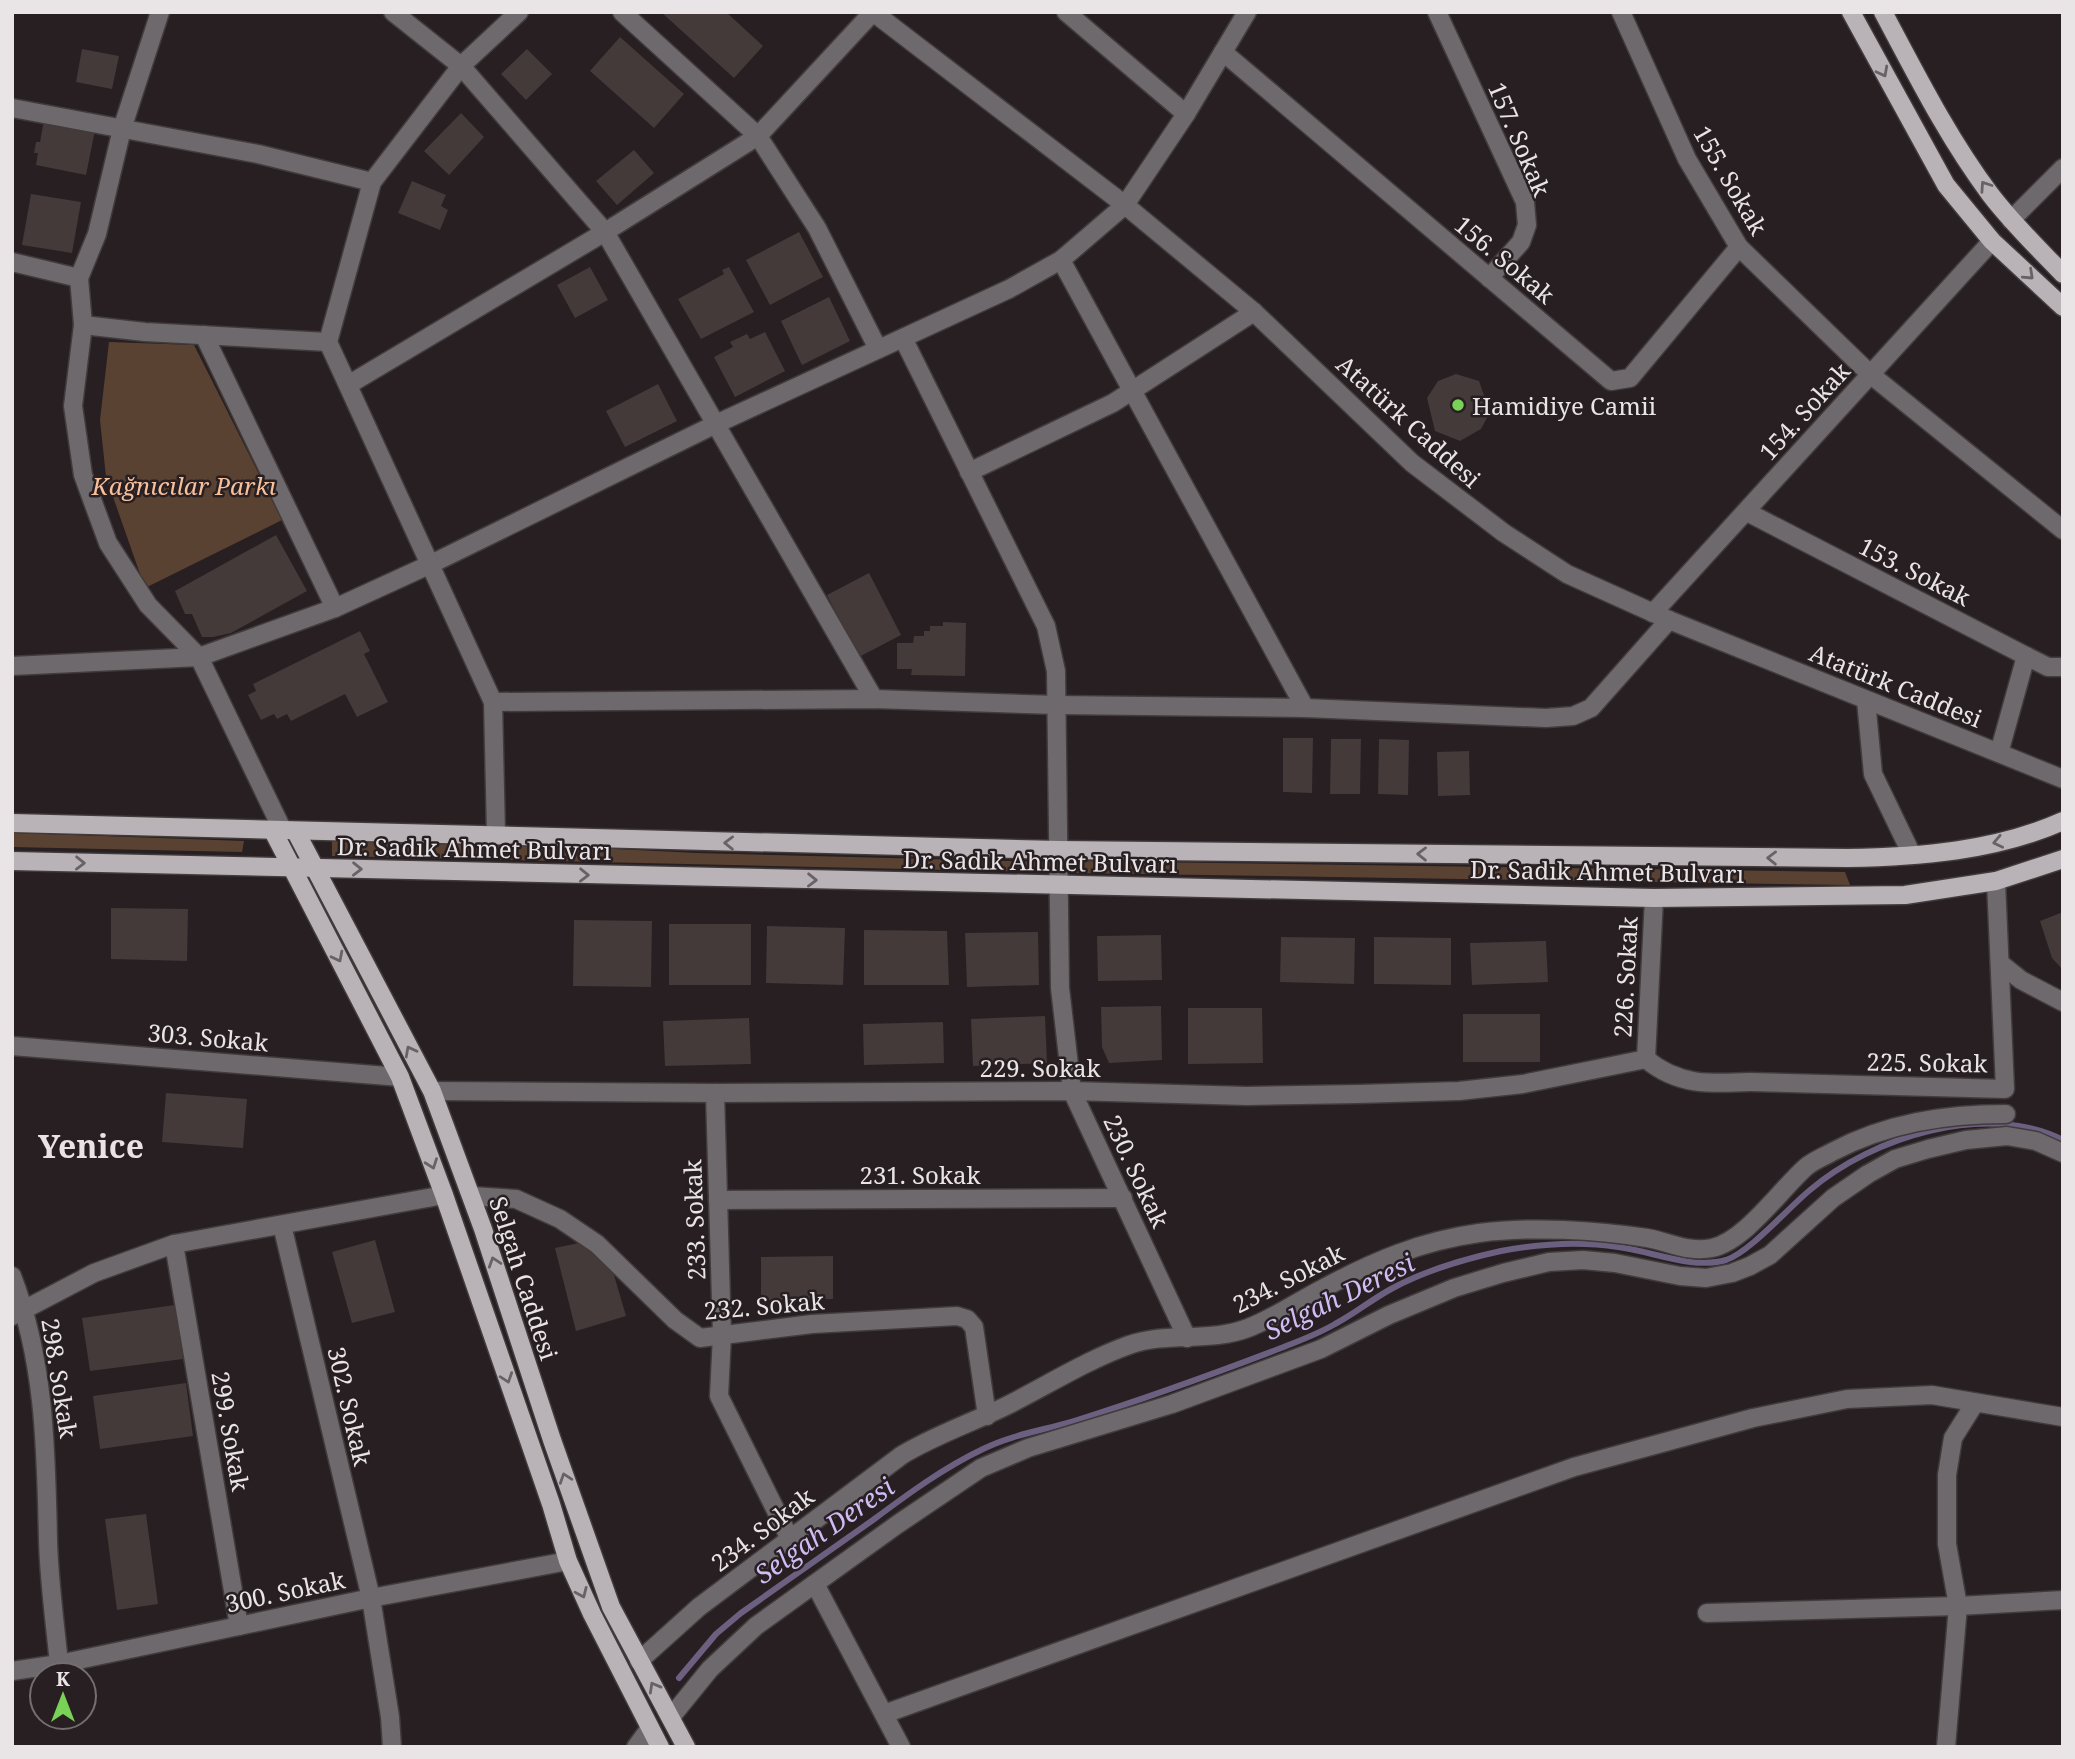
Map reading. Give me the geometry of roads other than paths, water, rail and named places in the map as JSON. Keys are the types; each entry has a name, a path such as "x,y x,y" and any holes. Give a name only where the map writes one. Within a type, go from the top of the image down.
{"main road":[{"path":"1851,12 1945,185 1992,241 2063,307"},
{"path":"1883,12 1967,158 2011,220 2063,274"},
{"name":"Dr. Sadık Ahmet Bulvarı","path":"12,823 1059,850 1781,858 1912,855 1959,850 2010,839 2063,821"},
{"name":"Selgah Caddesi","path":"284,831 292,868 400,1077 547,1491 568,1561 660,1747"},
{"name":"Selgah Caddesi","path":"284,831 316,868 432,1091 472,1196 611,1607 686,1747"},
{"name":"Dr. Sadık Ahmet Bulvarı","path":"12,861 1654,898 1880,897 1933,892 1996,881 2063,859"}],"street":[{"path":"160,12 122,129 97,234 79,278 83,325 73,406 83,475 108,543 148,605 199,657 284,831"},
{"path":"393,12 461,66 605,232 874,699"},
{"path":"496,834 493,702 328,342 372,182 461,66 519,12"},
{"path":"622,12 758,136 817,228 878,349"},
{"path":"348,385 605,232 758,136 873,12"},
{"name":"Atatürk Caddesi","path":"873,12 1125,205 1254,312 1412,463 1461,501 1567,574 1661,617 2063,779"},
{"path":"1066,12 1186,114"},
{"path":"12,666 199,657 335,608 431,564 716,424 1009,289 1061,260 1125,205 1186,114 1247,12"},
{"name":"157. Sokak","path":"1437,12 1525,202 1527,225 1521,242 1489,278"},
{"name":"155. Sokak","path":"1621,12 1687,159 1739,247 1870,374"},
{"name":"156. Sokak","path":"1223,52 1611,381 1630,378 1739,247"},
{"path":"12,108 258,154 372,182"},
{"path":"2011,220 2063,168"},
{"name":"154. Sokak","path":"493,702 874,699 1057,705 1305,708 1546,718 1573,716 1591,708 1747,512 1992,241"},
{"path":"1061,260 1305,708"},
{"path":"12,262 79,278"},
{"path":"969,472 1112,403 1254,312"},
{"path":"83,325 145,332 328,342"},
{"path":"204,335 335,608"},
{"name":"230. Sokak","path":"903,338 1046,626 1056,671 1060,988 1072,1091 1187,1338"},
{"path":"1870,374 2063,530"},
{"name":"153. Sokak","path":"1747,512 2048,667 2063,667"},
{"path":"1999,753 2026,656"},
{"path":"1866,699 1872,774 1912,855"},
{"name":"225. Sokak","path":"1646,1059 1661,1072 1685,1080 1711,1084 1751,1082 2005,1089 1996,881"},
{"name":"226. Sokak","path":"1646,1059 1654,898"},
{"path":"2001,964 2021,980 2063,1002"},
{"name":"303. Sokak","path":"12,1046 400,1077"},
{"name":"229. Sokak","path":"432,1091 1072,1091 1247,1096 1459,1091 1523,1084 1646,1059"},
{"path":"2005,1089 2007,1136"},
{"name":"233. Sokak","path":"715,1093 722,1335 719,1396 790,1539"},
{"name":"234. Sokak","path":"639,1661 699,1607 902,1455 929,1439 987,1416 1131,1344 1161,1338 1217,1337 1247,1329 1374,1262 1418,1245 1480,1233 1522,1230 1588,1233 1650,1238 1690,1251 1713,1248 1735,1239 1809,1164 1854,1140 1914,1121 1960,1114 2006,1114"},
{"path":"670,1717 710,1669 747,1635 981,1468 1028,1448 1172,1404 1308,1353 1388,1315 1454,1288 1549,1262 1583,1260 1615,1263 1706,1278 1732,1273 1769,1255 1833,1198 1895,1159 1966,1140 2007,1136 2036,1141 2063,1153"},
{"path":"19,1312 94,1273 174,1244 444,1195"},
{"name":"232. Sokak","path":"472,1196 516,1199 539,1207 560,1219 597,1244 690,1333 700,1338 812,1324 957,1317 967,1319 974,1326 987,1416"},
{"name":"231. Sokak","path":"718,1200 1123,1198"},
{"name":"302. Sokak","path":"282,1225 371,1598 390,1717 392,1747"},
{"name":"299. Sokak","path":"174,1244 239,1626"},
{"name":"298. Sokak","path":"12,1276 19,1312 36,1358 47,1451 48,1543 59,1661"},
{"path":"884,1714 1586,1464 1753,1418 1847,1399 1932,1395 2063,1417"},
{"path":"1946,1747 1958,1606 1947,1544 1947,1475 1953,1438 1975,1403"},
{"name":"300. Sokak","path":"73,1661 371,1598 568,1561"},
{"path":"816,1584 901,1747"},
{"path":"1707,1613 1958,1606 2063,1600"},
{"path":"636,1747 650,1728"}],"waterway":[{"name":"Selgah Deresi","path":"679,1678 716,1634 741,1613 913,1491 968,1456 1005,1440 1126,1404 1302,1340 1342,1320 1391,1289 1431,1271 1501,1251 1559,1244 1618,1247 1700,1263 1726,1260 1746,1248 1810,1190 1836,1171 1865,1154 1897,1141 1931,1130 2000,1124 2033,1129 2063,1140"}],"place":[{"name":"Hamidiye Camii","path":"1458,405"}],"district":[{"name":"Yenice","path":"91,1145"}],"park label":[{"name":"Kağnıcılar Parkı","path":"184,485"}]}
